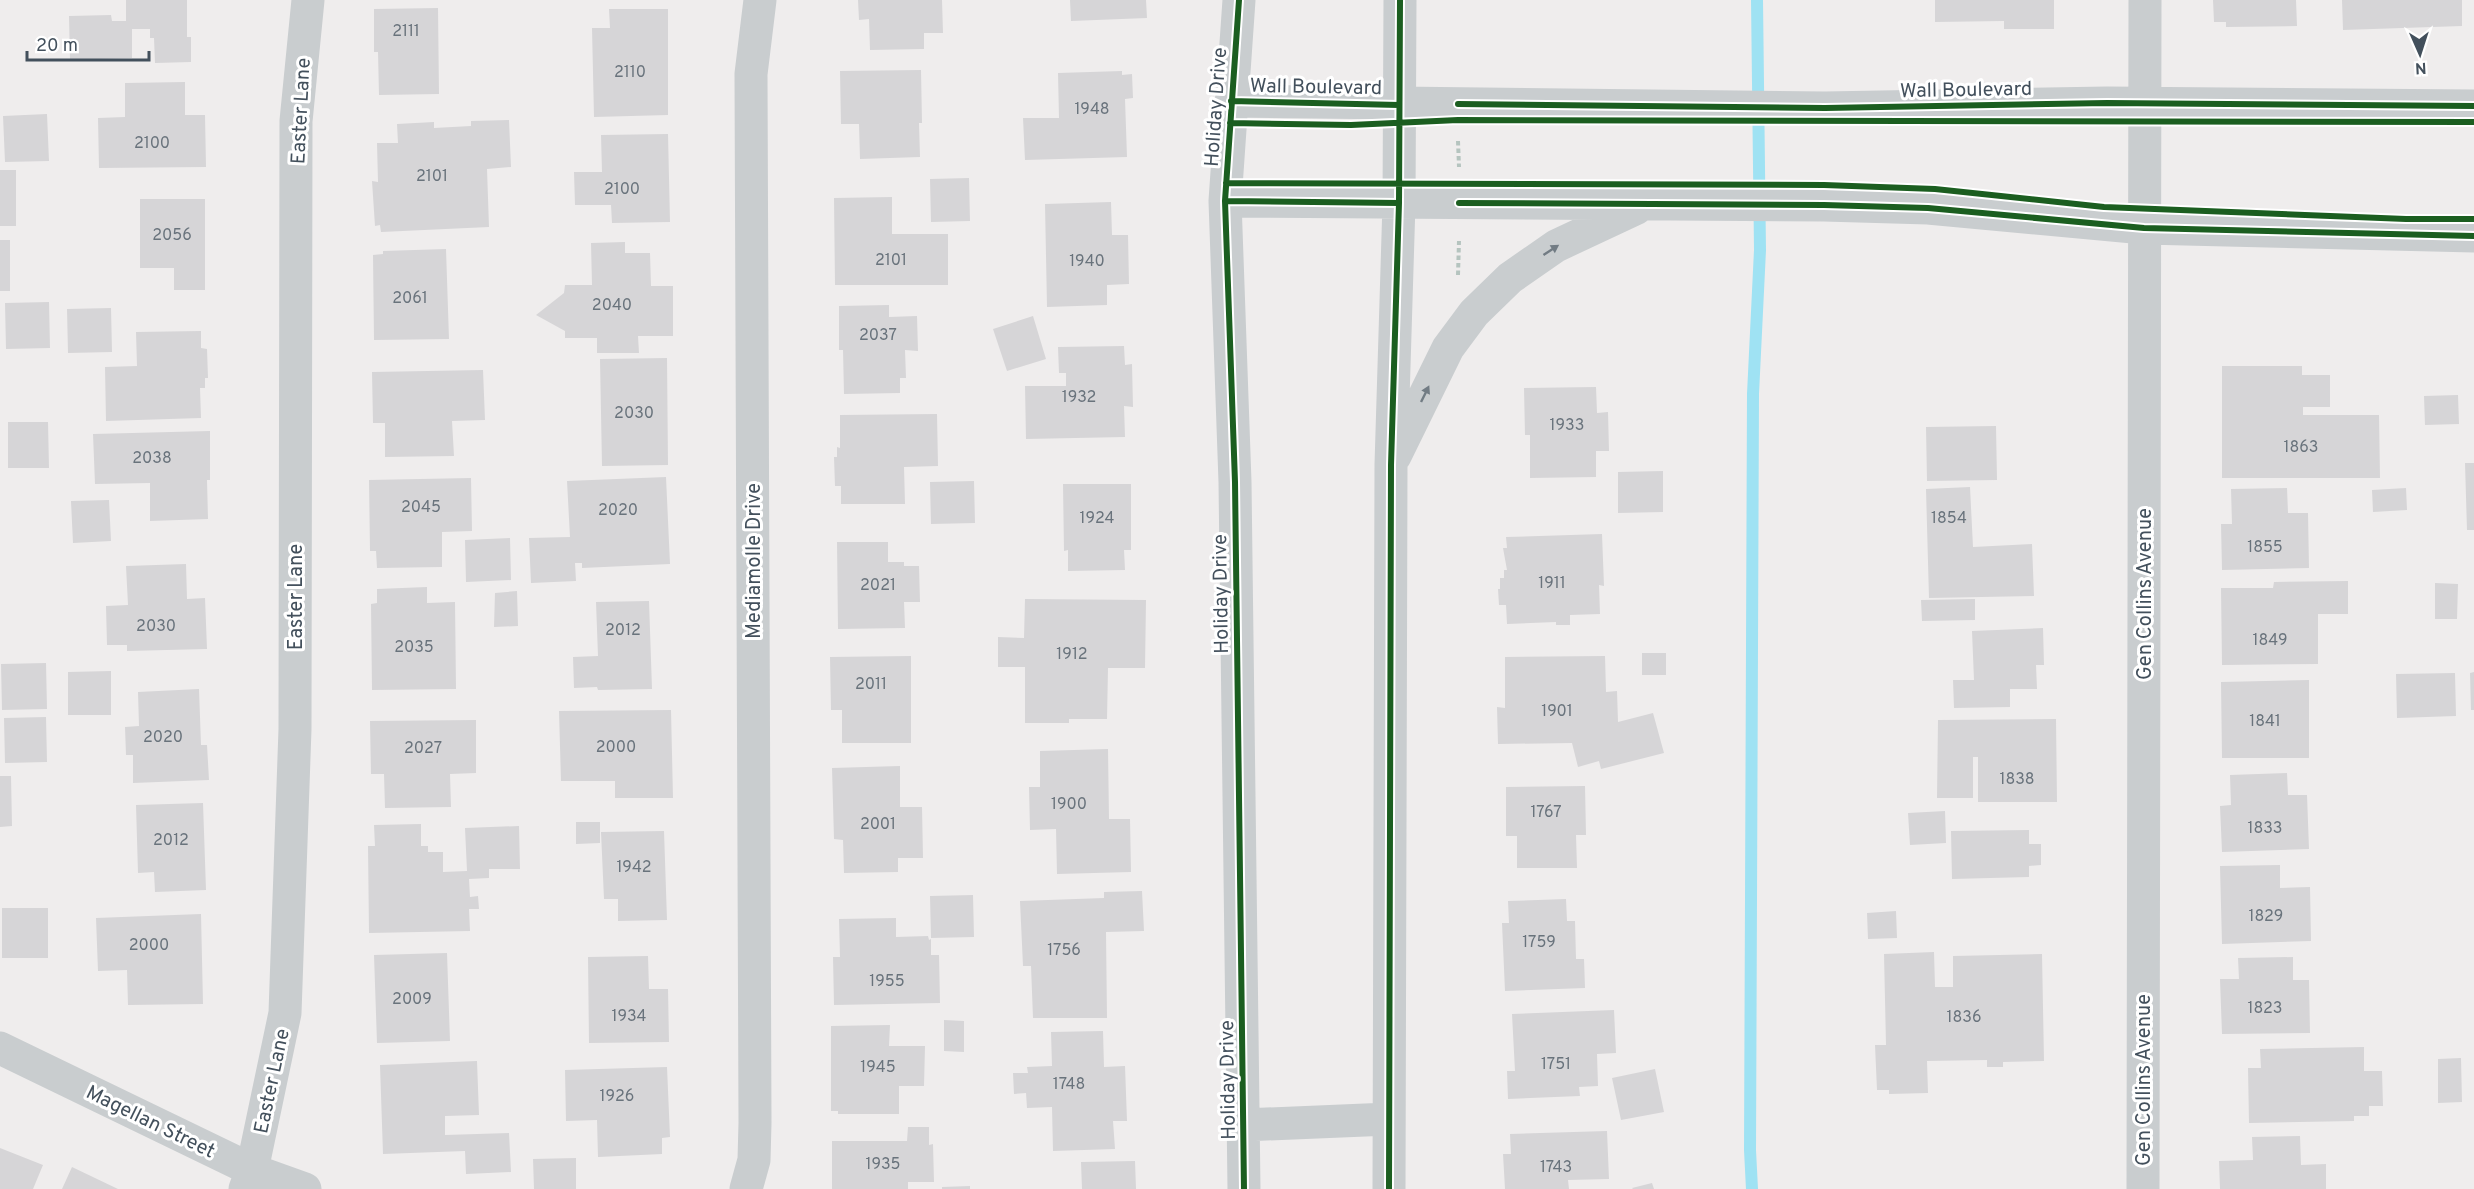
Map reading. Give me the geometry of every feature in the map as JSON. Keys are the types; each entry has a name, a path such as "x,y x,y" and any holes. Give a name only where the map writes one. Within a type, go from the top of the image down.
{"street":[{"name":"Easter Lane","path":"249,1180 285,1013 295,729 296,121 308,0"},
{"name":"Mediamolle Drive","path":"746,1189 754,1160 755,1123 751,74 760,0"},
{"name":"Holiday Drive","path":"1239,0 1225,201 1236,494 1244,1189"},
{"path":"1389,1189 1391,465 1399,202 1400,0"},
{"name":"Gen Collins Avenue","path":"2143,1189 2145,0"},
{"name":"Wall Boulevard","path":"1231,101 1400,105 1825,108 2145,103 2474,106"},
{"path":"1225,201 1824,204 1928,208 2144,228 2474,236"},
{"path":"1391,465 1448,348 1474,313 1510,278 1556,246 1645,204"},
{"name":"Magellan Street","path":"0,1048 249,1180 305,1189"},
{"path":"1244,1125 1389,1119"}],"path":[{"path":"1458,139 1459,170"}],"building":[{"path":"126,0 187,0 187,37 191,37 191,62 155,63 154,38 150,38 150,29 132,29 132,58 70,60 69,16 111,15 112,21 126,21"},
{"path":"858,0 942,0 943,33 924,33 924,49 870,50 869,19 859,20"},
{"path":"1070,0 1146,0 1147,18 1071,21"},
{"path":"1935,0 2054,0 2054,29 2004,29 2004,21 1935,22"},
{"path":"2213,0 2296,0 2297,26 2226,27 2226,22 2214,22"},
{"path":"2342,0 2462,0 2462,26 2343,30"},
{"path":"438,8 439,94 379,95 378,52 374,52 374,9"},
{"path":"609,9 668,9 668,115 594,117 592,28 610,28"},
{"path":"921,70 920,157 860,159 859,124 841,124 840,71"},
{"path":"1122,71 1122,75 1132,74 1133,98 1125,99 1127,157 1025,160 1023,118 1059,118 1058,73"},
{"path":"185,82 185,115 205,115 206,167 99,168 98,118 125,117 125,83"},
{"path":"47,114 49,161 5,162 3,116"},
{"path":"509,120 511,167 487,169 489,227 381,232 380,225 375,226 372,181 378,182 377,143 398,143 397,124 434,122 434,128 471,126 471,121"},
{"path":"668,134 670,222 612,223 611,205 575,205 574,172 602,172 601,135"},
{"path":"0,170 16,170 16,226 0,226"},
{"path":"969,178 970,221 931,222 930,179"},
{"path":"892,197 892,234 948,234 948,285 835,285 834,198"},
{"path":"140,199 205,199 205,290 174,290 174,268 140,268"},
{"path":"1111,202 1112,235 1128,235 1129,284 1107,285 1107,305 1047,307 1045,204"},
{"path":"0,240 10,240 10,291 0,291"},
{"path":"625,242 625,253 650,253 651,286 673,286 673,336 638,336 639,353 597,353 597,338 565,338 565,331 536,315 564,293 565,285 592,285 591,243"},
{"path":"446,249 449,339 374,340 373,255 383,254 383,251"},
{"path":"49,302 50,348 6,349 5,303"},
{"path":"889,305 889,317 917,316 918,351 905,350 906,378 900,378 900,393 844,394 843,350 839,350 839,306"},
{"path":"111,308 112,352 68,353 67,309"},
{"path":"1033,316 1046,359 1007,371 993,329"},
{"path":"201,331 201,348 207,349 208,378 205,378 205,388 200,388 201,418 106,421 105,367 137,366 136,332"},
{"path":"1124,346 1125,365 1132,364 1133,407 1124,406 1125,437 1026,439 1025,386 1066,386 1066,373 1059,373 1058,347"},
{"path":"667,358 668,465 602,466 600,359"},
{"path":"2222,366 2302,366 2302,375 2330,375 2330,407 2303,407 2303,415 2379,415 2380,478 2222,478"},
{"path":"483,370 485,420 452,421 454,456 385,457 385,423 373,423 372,372"},
{"path":"1596,387 1597,413 1608,412 1609,451 1596,451 1596,477 1530,478 1530,435 1525,435 1524,388"},
{"path":"2458,395 2459,424 2425,425 2424,396"},
{"path":"937,414 938,466 904,467 905,504 841,504 841,486 835,486 834,457 837,457 837,447 840,448 840,415"},
{"path":"8,422 48,422 49,468 8,468"},
{"path":"1996,426 1997,480 1927,481 1926,427"},
{"path":"210,431 210,480 207,480 208,519 150,521 150,483 95,484 93,434"},
{"path":"2465,463 2474,463 2474,530 2467,530"},
{"path":"1663,471 1663,512 1618,513 1618,472"},
{"path":"666,477 670,564 582,568 582,563 575,563 576,581 531,583 529,538 570,537 567,481"},
{"path":"471,478 472,531 442,532 442,567 377,568 376,551 370,551 369,480"},
{"path":"974,481 975,523 931,524 930,482"},
{"path":"1063,484 1131,484 1131,550 1124,550 1125,570 1068,571 1068,550 1064,551"},
{"path":"1970,487 1973,547 2032,544 2034,596 1929,598 1926,489"},
{"path":"2287,488 2288,513 2308,513 2309,568 2222,570 2221,524 2232,524 2231,489"},
{"path":"2406,488 2407,510 2373,512 2372,490"},
{"path":"109,500 111,541 73,543 71,501"},
{"path":"1602,534 1604,586 1599,585 1600,614 1570,615 1570,625 1556,625 1556,622 1507,624 1506,605 1499,605 1498,589 1500,589 1500,578 1504,578 1504,570 1507,570 1503,548 1507,548 1506,537"},
{"path":"510,538 511,580 466,582 465,540"},
{"path":"837,542 888,542 888,562 904,562 904,566 919,566 920,602 904,602 905,628 838,629"},
{"path":"186,564 187,599 205,598 207,649 127,651 127,645 107,645 106,606 128,605 126,566"},
{"path":"2348,581 2348,614 2318,614 2318,664 2222,665 2221,588 2273,588 2274,582"},
{"path":"2435,583 2458,584 2457,619 2435,619"},
{"path":"427,587 427,603 455,602 456,689 372,690 371,604 377,603 377,589"},
{"path":"517,591 518,626 494,627 495,593"},
{"path":"1025,599 1146,600 1145,668 1108,668 1107,719 1069,719 1069,723 1025,723 1025,667 998,667 998,637 1024,638"},
{"path":"1975,599 1975,620 1922,621 1921,600"},
{"path":"649,601 652,689 574,688 573,657 598,656 596,602"},
{"path":"2043,628 2044,665 2036,665 2037,689 2010,689 2010,707 1954,708 1953,680 1974,680 1972,631"},
{"path":"1642,653 1666,653 1666,675 1642,675"},
{"path":"911,656 911,743 842,743 842,710 831,710 830,657"},
{"path":"1605,656 1606,692 1617,691 1618,722 1653,713 1664,753 1601,769 1599,761 1578,767 1572,743 1498,744 1497,707 1505,708 1505,657"},
{"path":"46,663 47,709 2,710 1,664"},
{"path":"111,671 111,715 68,715 68,672"},
{"path":"2474,672 2474,710 2471,710 2470,673"},
{"path":"2455,673 2456,716 2397,718 2396,674"},
{"path":"2309,680 2309,758 2222,758 2221,682"},
{"path":"199,689 201,745 207,745 209,780 133,783 133,755 126,755 125,727 139,726 138,692"},
{"path":"671,710 673,798 615,798 615,781 561,781 559,711"},
{"path":"46,717 47,762 5,763 4,718"},
{"path":"2056,719 2057,802 1978,802 1978,757 1973,757 1973,798 1937,798 1938,720"},
{"path":"476,720 476,773 450,774 451,807 385,808 384,774 371,774 370,721"},
{"path":"1108,749 1109,819 1130,819 1131,872 1057,874 1056,829 1030,830 1029,787 1040,787 1040,751"},
{"path":"900,766 900,807 922,807 923,858 898,858 898,872 844,873 843,840 834,839 832,768"},
{"path":"2287,773 2288,795 2307,795 2309,849 2222,852 2220,806 2231,805 2230,775"},
{"path":"0,776 11,776 12,826 0,827"},
{"path":"1585,786 1586,835 1576,835 1577,868 1517,868 1517,836 1506,836 1506,787"},
{"path":"203,803 206,890 155,892 154,872 138,873 136,805"},
{"path":"1945,811 1946,843 1910,845 1908,813"},
{"path":"576,822 600,822 600,843 576,844"},
{"path":"421,824 421,846 428,846 428,852 443,852 443,872 467,871 465,828 519,826 520,869 489,869 489,878 469,879 470,897 478,896 479,909 469,909 470,931 369,933 368,846 375,846 374,825"},
{"path":"2029,830 2029,844 2041,844 2041,865 2029,866 2029,877 1952,879 1951,831"},
{"path":"664,831 667,920 618,921 618,899 604,899 601,832"},
{"path":"2280,865 2280,888 2310,887 2311,941 2222,944 2220,866"},
{"path":"1142,891 1144,931 1106,932 1107,1018 1033,1018 1031,966 1023,966 1020,901 1104,898 1104,892"},
{"path":"973,895 974,937 931,938 930,896"},
{"path":"1566,899 1567,921 1575,921 1576,959 1584,959 1585,988 1505,991 1502,923 1509,923 1508,901"},
{"path":"2,908 48,908 48,958 2,958"},
{"path":"1896,911 1897,938 1868,939 1867,913"},
{"path":"201,914 203,1004 128,1005 127,970 98,971 96,918"},
{"path":"896,918 896,937 928,936 929,940 931,939 931,955 939,955 940,1003 834,1005 833,957 840,957 839,919"},
{"path":"1934,952 1935,987 1953,987 1953,956 2042,954 2044,1061 2003,1062 2003,1067 1987,1067 1987,1060 1927,1061 1928,1093 1889,1094 1889,1090 1877,1090 1875,1045 1886,1045 1884,954"},
{"path":"447,953 450,1041 377,1043 374,955"},
{"path":"648,956 649,989 668,989 669,1042 589,1043 588,957"},
{"path":"2293,957 2293,980 2309,980 2310,1033 2222,1034 2220,979 2239,979 2238,958"},
{"path":"1614,1010 1616,1053 1597,1054 1598,1086 1579,1087 1580,1096 1508,1099 1507,1071 1515,1071 1512,1014"},
{"path":"944,1020 964,1021 964,1052 944,1051"},
{"path":"890,1025 889,1046 925,1046 924,1086 899,1086 899,1114 838,1114 838,1111 831,1111 831,1026"},
{"path":"1103,1031 1104,1067 1125,1066 1127,1121 1113,1121 1115,1149 1053,1151 1052,1107 1027,1108 1026,1093 1014,1094 1013,1073 1028,1073 1027,1067 1052,1066 1051,1032"},
{"path":"2364,1047 2364,1071 2382,1071 2383,1106 2369,1106 2369,1116 2354,1116 2354,1121 2249,1123 2248,1068 2261,1068 2260,1049"},
{"path":"2461,1058 2462,1102 2438,1103 2438,1059"},
{"path":"477,1061 479,1115 445,1116 445,1135 509,1133 511,1172 466,1174 465,1151 383,1154 380,1065"},
{"path":"667,1067 670,1137 662,1138 662,1154 598,1157 597,1120 566,1121 565,1070"},
{"path":"1655,1069 1664,1112 1621,1120 1612,1078"},
{"path":"908,1127 929,1127 929,1145 933,1144 934,1182 908,1182 908,1189 832,1189 832,1141 907,1141"},
{"path":"1607,1131 1609,1179 1568,1180 1569,1189 1505,1189 1503,1154 1511,1154 1510,1134"},
{"path":"2300,1136 2301,1165 2326,1164 2326,1189 2220,1189 2219,1161 2253,1160 2252,1137"},
{"path":"0,1148 43,1165 33,1189 0,1189"},
{"path":"576,1158 576,1189 534,1189 533,1159"},
{"path":"1135,1161 1136,1189 1082,1189 1081,1162"},
{"path":"72,1167 118,1189 62,1189"},
{"path":"1652,1183 1654,1189 1632,1188"},
{"path":"970,1186 970,1189 942,1189 942,1187"}],"waterway":[{"path":"1752,1189 1750,1150 1753,394 1760,250 1757,0"}],"cycle path":[{"path":"1239,0 1225,201 1235,482 1244,1189"},
{"path":"1389,1189 1391,465 1399,203 1400,0"},
{"path":"1231,101 1399,105"},
{"path":"1458,104 1825,108 2107,103 2474,106"},
{"path":"1230,123 1351,125 1458,120 2474,122"},
{"path":"1226,183 1824,185 1935,189 2104,207 2406,219 2474,219"},
{"path":"1225,201 1399,203"},
{"path":"1459,203 1824,205 1928,208 2144,228 2474,236"}]}
